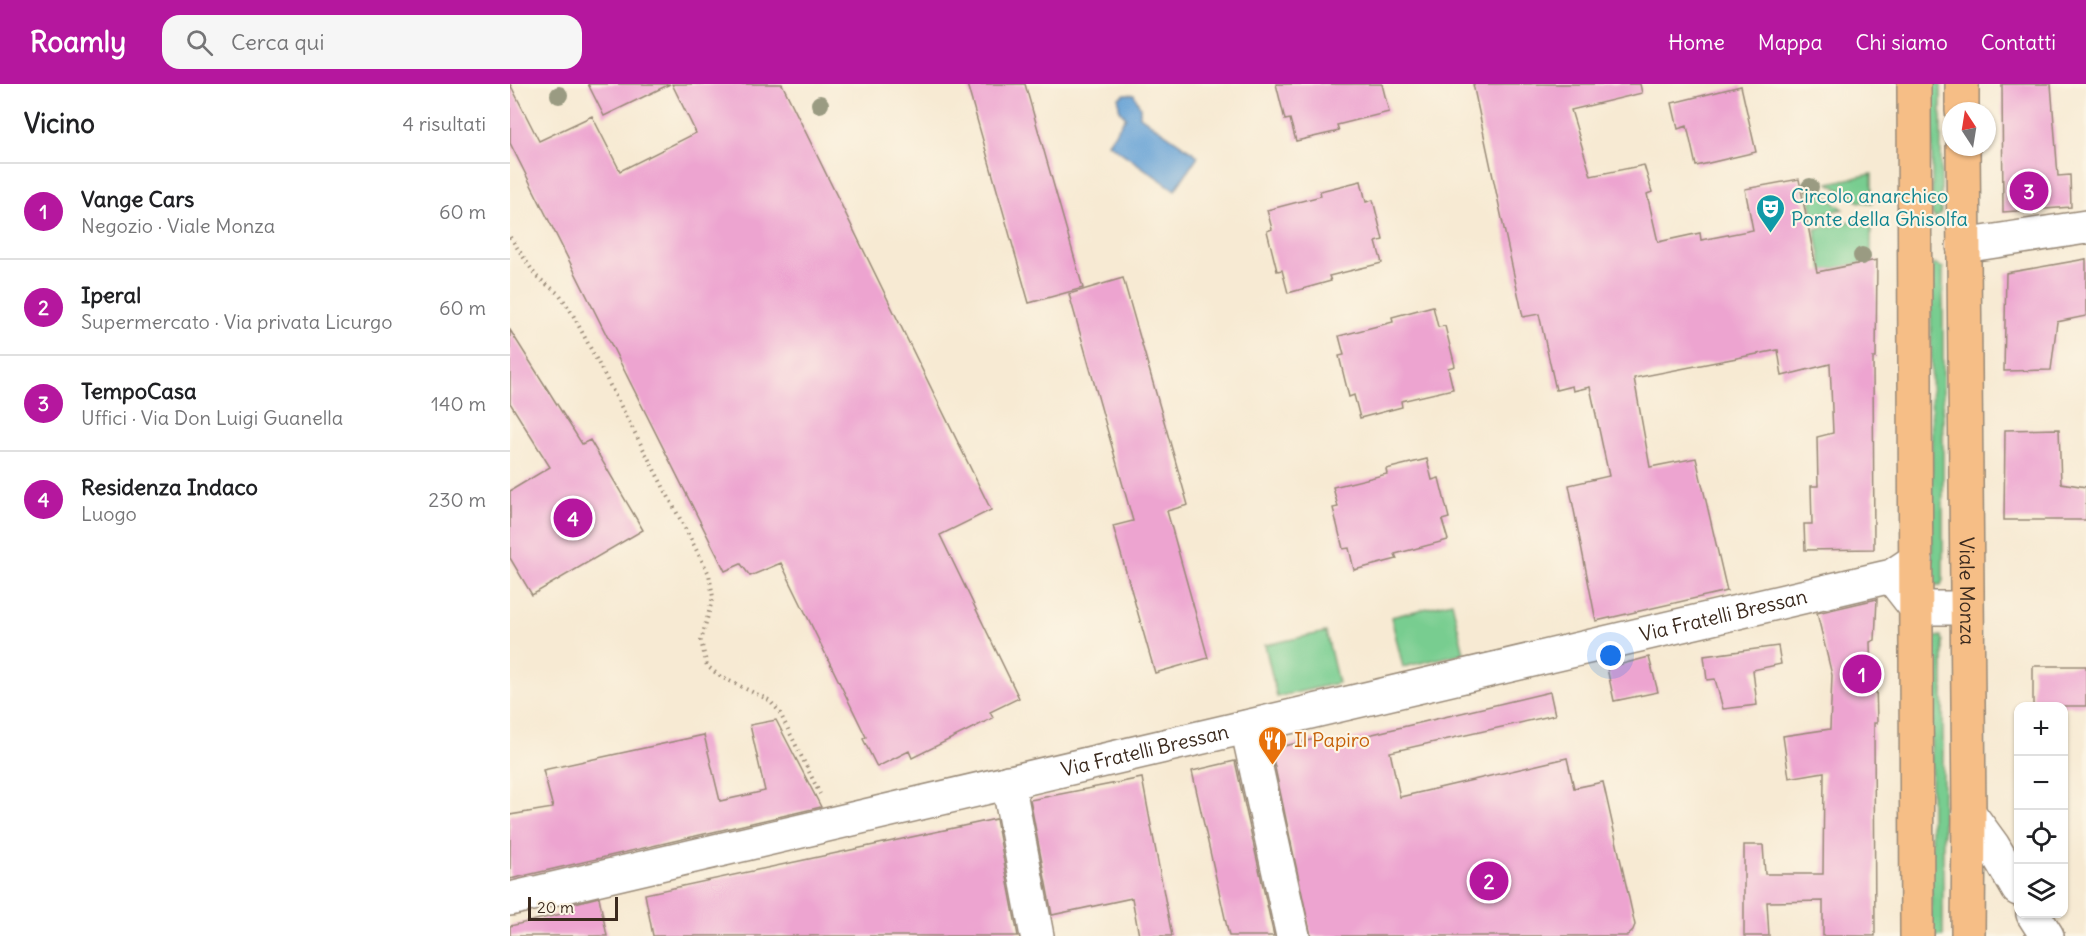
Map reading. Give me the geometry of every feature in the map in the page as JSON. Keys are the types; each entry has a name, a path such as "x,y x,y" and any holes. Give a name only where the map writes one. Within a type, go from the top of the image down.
{"main road":[{"path":"1914,84 1915,246 1904,568 1916,608 1917,936"},
{"path":"1962,84 1962,102"},
{"name":"Viale Monza","path":"1963,156 1968,936"},
{"path":"1915,246 1963,246"}],"street":[{"path":"1963,246 2086,227"},
{"name":"Via Fratelli Bressan","path":"510,899 1247,727 1904,568"},
{"path":"1916,608 1966,608"},
{"path":"1247,727 1293,936"},
{"path":"1008,782 1037,936"},
{"path":"1969,813 2014,881"},
{"path":"2036,918 2047,936"}],"path":[{"path":"510,237 536,276 560,295 572,313 709,574 713,597 700,641 707,666 721,677 769,700 779,711 835,823"}],"green space":[{"path":"1932,84 1941,84 1941,214 1935,218 1932,214"},
{"path":"1872,174 1872,203 1860,202 1829,183"},
{"path":"1806,180 1842,208 1843,209 1813,215"},
{"path":"1871,217 1871,261 1823,271 1815,229"},
{"path":"1934,264 1943,268 1943,580 1941,585 1935,585 1932,580 1931,268"},
{"path":"1452,602 1464,653 1403,667 1391,617"},
{"path":"1326,632 1338,683 1277,697 1265,645"},
{"path":"1941,636 1943,641 1943,936 1931,936 1931,640"}],"water":[{"path":"1125,94 1134,94 1140,107 1140,116 1198,156 1175,190 1108,143 1126,117 1120,111 1119,104 1119,98"}],"building":[{"path":"510,84 539,141 592,116 620,171 696,133 672,84 782,84 991,510 940,535 1019,698 990,712 993,718 912,758 909,751 877,767 863,739 866,737 781,563 750,576 741,564 725,571 510,143"},
{"path":"588,84 670,84 604,116"},
{"path":"967,84 1025,84 1083,288 1029,303"},
{"path":"1276,84 1382,84 1389,112 1337,125 1339,131 1296,141 1290,119 1285,120"},
{"path":"1473,84 1640,84 1642,93 1571,110 1591,176 1644,165 1652,192 1647,194 1658,242 1700,233 1701,240 1753,230 1745,189 1799,179 1817,272 1877,260 1876,358 1873,358 1874,549 1805,550 1804,524 1812,524 1811,486 1818,486 1817,437 1833,433 1830,364 1782,376 1778,350 1634,378 1650,467 1696,458 1727,591 1596,621 1569,485 1609,476 1590,387 1573,391 1572,386 1556,390 1539,314 1523,317"},
{"path":"2002,84 2051,84 2058,176 2070,175 2071,207 2003,212"},
{"path":"1741,86 1756,152 1696,166 1687,126 1678,129 1672,103"},
{"path":"1361,181 1366,202 1373,200 1383,240 1376,242 1382,263 1329,276 1331,281 1288,293 1282,270 1277,271 1267,231 1272,229 1267,210 1321,196 1320,191"},
{"path":"2086,259 2086,316 2057,322 2051,370 2004,371 2006,273"},
{"path":"1123,278 1188,505 1167,511 1208,658 1155,673 1113,526 1133,521 1069,294"},
{"path":"1433,306 1438,327 1445,326 1455,366 1448,368 1453,389 1401,401 1402,407 1360,418 1354,395 1349,397 1339,356 1344,355 1339,336 1393,322 1392,317"},
{"path":"510,330 582,444 590,440 643,530 532,595 510,558 510,491 550,467 510,403"},
{"path":"2059,429 2061,483 2086,487 2086,520 2004,520 2005,430"},
{"path":"1427,459 1432,480 1439,478 1449,518 1442,520 1448,540 1395,554 1397,559 1354,570 1349,548 1343,549 1333,508 1338,507 1333,487 1387,474 1386,469"},
{"path":"1877,599 1875,640 1870,642 1871,683 1876,682 1877,723 1874,723 1875,936 1823,936 1823,901 1767,902 1769,936 1744,936 1744,845 1763,845 1765,874 1823,874 1824,772 1789,778 1783,736 1830,729 1832,675 1817,613"},
{"path":"1778,646 1781,664 1753,670 1757,705 1723,709 1715,679 1707,680 1704,656"},
{"path":"1649,657 1658,692 1614,701 1607,668"},
{"path":"2033,666 2086,666 2086,706 2068,706 2068,702 2033,702"},
{"path":"1550,692 1555,715 1390,752 1400,797 1567,758 1574,788 1603,782 1635,925 1632,932 1627,936 1311,936 1271,749 1324,737 1326,745"},
{"path":"776,720 821,807 510,879 510,815 553,808 543,770 704,735 720,801 765,791 750,725"},
{"path":"1235,761 1274,936 1229,936 1192,771"},
{"path":"1142,778 1172,936 1139,936 1132,898 1052,915 1030,800"},
{"path":"996,819 1018,936 653,936 645,894"},
{"path":"599,897 607,936 510,936 510,926 570,912 567,905"}],"place":[{"name":"TempoCasa","path":"2029,191"},
{"name":"Circolo anarchico Ponte della Ghisolfa","path":"1770,234"},
{"name":"Residenza Indaco","path":"573,518"},
{"name":"Vange Cars","path":"1862,674"},
{"name":"Il Papiro","path":"1273,766"},
{"name":"Iperal","path":"1489,881"}]}
